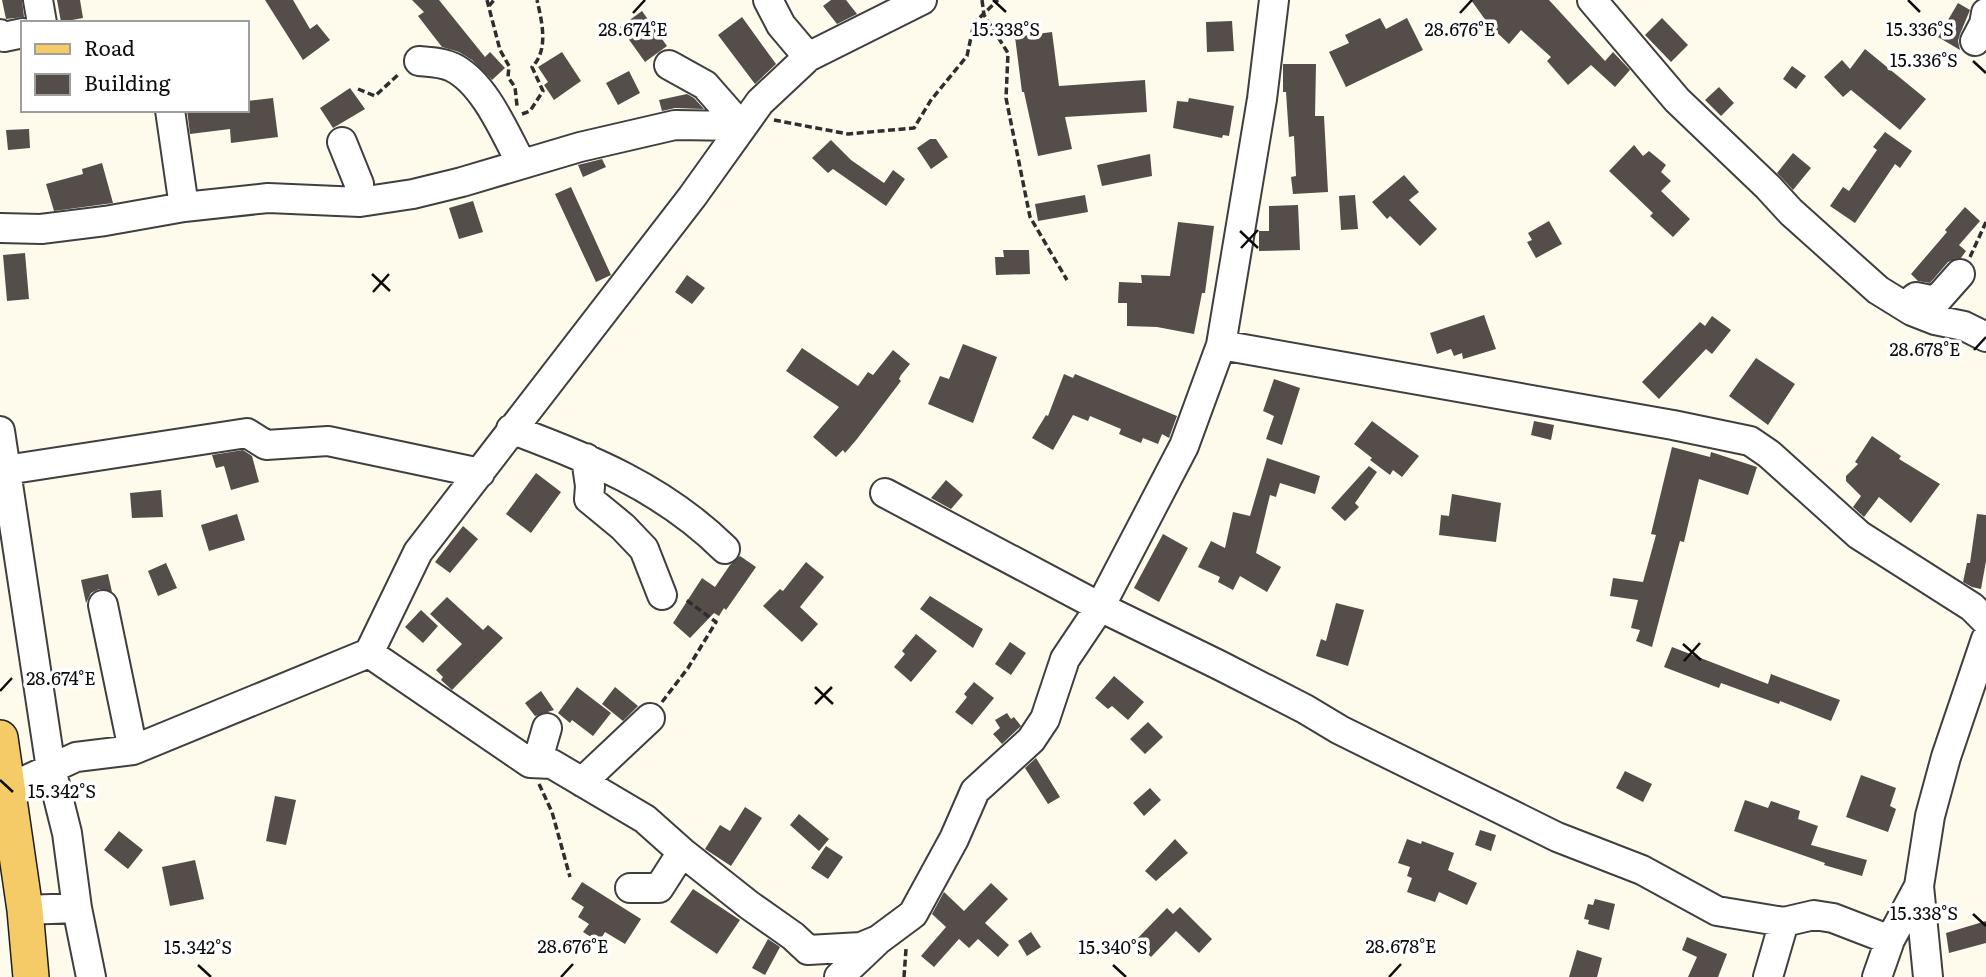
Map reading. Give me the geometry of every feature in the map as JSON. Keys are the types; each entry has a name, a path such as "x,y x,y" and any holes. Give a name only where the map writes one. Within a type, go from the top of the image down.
{"main road":[{"path":"0,738 9,788 7,832 25,910 31,977"}],"street":[{"path":"38,0 42,21"},
{"path":"768,0 781,25 808,57"},
{"path":"9,788 76,757 133,750 369,653 418,552 692,197 760,102 808,57 891,7 922,0"},
{"path":"839,977 878,940 913,914 954,839 975,791 1031,740 1045,719 1065,659 1100,607 1184,446 1222,345 1262,99 1274,0"},
{"path":"1592,0 1677,100 1791,212 1878,290 1935,320 1964,326 1986,337"},
{"path":"1966,0 1986,12 1975,41"},
{"path":"0,34 4,37 21,33"},
{"path":"419,61 448,65 461,72 477,87 521,163"},
{"path":"669,65 705,85 741,126"},
{"path":"170,112 184,207"},
{"path":"0,228 41,229 184,207 268,198 360,202 413,194 463,182 521,163 675,125 741,126"},
{"path":"342,142 359,184 360,202"},
{"path":"1905,306 1916,297 1936,301 1960,274"},
{"path":"1222,345 1750,441 1769,454 1859,536 1890,554 1926,581 1972,607 1986,621"},
{"path":"512,429 640,483 700,523 725,549"},
{"path":"0,431 3,470 51,769 67,833 77,908 91,977"},
{"path":"3,470 247,433 266,445 328,441 480,472"},
{"path":"586,458 589,499 623,527 644,549 662,595"},
{"path":"885,493 1100,607 1219,665 1446,784 1557,837 1642,870 1717,911 1784,922 1814,915 1833,918 1890,940"},
{"path":"103,605 133,750"},
{"path":"1928,977 1919,886 1930,816 1986,639"},
{"path":"369,653 530,763 552,764 645,819 682,852 808,950 861,947 878,940"},
{"path":"582,782 650,718"},
{"path":"530,763 540,752 547,728"},
{"path":"630,888 659,888 682,852"},
{"path":"1877,977 1890,940 1919,886"},
{"path":"25,910 77,908"},
{"path":"1768,977 1784,922"}],"path":[{"path":"487,0 500,50 509,66 508,77 515,88 518,103 516,111"},
{"path":"489,6 494,0"},
{"path":"514,118 530,111 542,91 532,67 539,60 544,28 537,0"},
{"path":"982,0 984,15 1008,53 1006,98 1030,217 1067,280"},
{"path":"760,102 775,122 848,134 914,128 931,100 967,56 974,23 998,0"},
{"path":"358,89 375,96 405,68 419,61"},
{"path":"1960,274 1986,222"},
{"path":"650,718 688,668 716,622 674,590 662,595"},
{"path":"530,763 552,812 570,877"}],"building":[{"path":"2,0 22,0 24,17 6,19"},
{"path":"57,0 80,0 83,18 61,21"},
{"path":"265,0 293,0 310,29 317,24 330,40 303,60"},
{"path":"412,0 439,0 485,57 490,52 505,68 492,80 472,60 459,52 442,47 418,16 424,12"},
{"path":"831,0 846,0 857,14 837,24 823,6"},
{"path":"1471,0 1549,0 1605,61 1613,52 1630,70 1615,87 1591,65 1568,85 1547,61 1551,57 1521,30 1509,44 1489,25"},
{"path":"1958,3 1970,10 1958,41 1960,50 1938,37"},
{"path":"642,11 667,46 645,62 620,27"},
{"path":"742,17 776,64 755,84 718,35"},
{"path":"1380,18 1386,29 1407,18 1423,50 1346,87 1329,52 1349,43 1345,35"},
{"path":"1662,18 1688,45 1671,62 1645,35"},
{"path":"1232,21 1234,51 1207,52 1206,22"},
{"path":"1052,32 1059,86 1145,80 1147,112 1065,117 1072,149 1038,156 1022,92 1015,37"},
{"path":"1865,49 1926,99 1900,130 1851,90 1843,97 1824,77 1842,60 1850,69"},
{"path":"562,52 581,81 554,100 544,85 548,82 538,67"},
{"path":"1283,64 1316,64 1315,116 1324,116 1328,192 1293,194 1291,177 1296,176 1294,136 1289,137 1286,92 1283,92"},
{"path":"1792,66 1806,76 1796,89 1783,79"},
{"path":"629,71 640,93 618,105 606,83"},
{"path":"1719,87 1734,103 1721,116 1705,100"},
{"path":"350,88 365,109 333,128 320,108"},
{"path":"687,94 704,109 675,108 662,111 659,100"},
{"path":"273,98 278,137 231,143 230,129 190,134 187,112 248,112 248,101"},
{"path":"1189,98 1234,106 1229,136 1223,135 1222,138 1173,128 1177,101 1188,102"},
{"path":"29,129 30,148 8,150 6,130"},
{"path":"1885,132 1912,151 1900,168 1895,164 1855,223 1830,206 1843,187 1849,191 1877,150 1873,147"},
{"path":"930,139 936,139 948,157 931,169 917,148"},
{"path":"831,140 851,160 884,183 893,170 905,179 886,206 833,169 828,173 812,158"},
{"path":"1634,145 1643,156 1649,151 1666,165 1661,172 1671,181 1661,191 1690,219 1673,237 1650,216 1653,213 1609,171"},
{"path":"1793,153 1811,168 1793,190 1777,173"},
{"path":"1150,154 1152,176 1102,186 1097,165"},
{"path":"602,159 606,167 583,177 578,165"},
{"path":"102,163 113,203 54,211 46,184 83,174 82,169"},
{"path":"1404,175 1419,192 1409,200 1437,229 1420,246 1390,216 1387,219 1372,202"},
{"path":"571,187 611,275 596,282 555,194"},
{"path":"1085,195 1088,212 1038,221 1035,204"},
{"path":"1355,195 1358,229 1341,230 1339,196"},
{"path":"473,201 483,232 459,239 449,208"},
{"path":"1298,205 1300,250 1259,251 1259,231 1269,231 1269,206"},
{"path":"1965,207 1980,221 1959,245 1966,251 1961,258 1948,262 1930,283 1918,281 1911,274"},
{"path":"1549,221 1562,244 1536,258 1527,242 1532,240 1528,233"},
{"path":"1178,222 1214,226 1205,293 1202,293 1194,334 1157,327 1127,326 1127,303 1118,303 1119,282 1142,283 1141,275 1170,276"},
{"path":"1003,250 1029,250 1030,274 996,275 995,257 1004,257"},
{"path":"25,253 29,299 7,301 3,255"},
{"path":"687,275 705,288 692,304 675,292"},
{"path":"1484,315 1496,349 1463,359 1462,353 1454,356 1451,349 1437,354 1430,333"},
{"path":"1712,316 1731,330 1712,354 1706,349 1659,399 1642,382 1700,322 1705,326"},
{"path":"963,344 997,357 973,423 928,404 940,376 949,379"},
{"path":"802,348 858,386 868,372 873,375 893,350 910,364 901,375 901,381 857,439 845,453 843,450 836,457 813,437 839,407 786,371"},
{"path":"1756,358 1795,384 1768,425 1729,396"},
{"path":"1064,374 1073,378 1075,374 1177,416 1169,438 1162,434 1158,444 1143,438 1141,443 1119,434 1121,429 1090,416 1088,421 1073,415 1053,450 1032,438 1046,415 1048,416"},
{"path":"1274,379 1300,388 1282,445 1266,439 1274,416 1263,411"},
{"path":"1372,421 1419,456 1402,477 1393,470 1390,475 1354,444"},
{"path":"1534,421 1554,425 1551,440 1531,435"},
{"path":"1872,436 1901,456 1899,459 1940,484 1911,523 1879,497 1864,517 1853,507 1861,496 1846,481 1846,476 1858,464 1855,462"},
{"path":"1672,447 1710,457 1711,452 1757,467 1748,495 1699,479 1684,542 1680,541 1652,647 1636,641 1640,630 1631,628 1638,600 1610,596 1613,578 1643,582 1656,535 1651,534"},
{"path":"243,450 252,456 259,482 231,490 224,466 216,468 212,455"},
{"path":"1267,458 1320,476 1315,494 1280,483 1276,497 1270,495 1256,553 1281,567 1267,592 1240,576 1233,590 1218,582 1220,577 1198,567 1211,541 1225,548 1233,512 1250,516"},
{"path":"1369,466 1377,472 1355,503 1359,507 1345,521 1331,508"},
{"path":"536,473 561,492 531,533 506,514"},
{"path":"946,480 963,495 951,509 931,498"},
{"path":"161,490 163,517 132,518 130,493"},
{"path":"1452,494 1501,503 1496,542 1439,535 1441,515 1449,516"},
{"path":"237,514 245,540 209,551 201,525"},
{"path":"1977,514 1986,515 1986,561 1981,589 1963,582 1967,563 1970,563"},
{"path":"463,526 478,539 450,573 435,562"},
{"path":"1163,534 1188,548 1159,602 1134,588"},
{"path":"740,556 756,567 726,610 724,608 719,616 714,613 690,638 673,623 702,578 715,587 730,565"},
{"path":"806,562 824,577 800,607 818,624 802,642 763,606 780,589 783,591"},
{"path":"166,563 177,588 158,596 148,571"},
{"path":"108,574 112,592 99,589 91,593 86,603 81,580"},
{"path":"930,596 983,629 973,648 920,609"},
{"path":"447,597 483,630 488,625 503,638 452,690 441,680 443,677 436,670 462,644 430,614"},
{"path":"1336,603 1364,610 1348,666 1316,656 1321,639 1326,641"},
{"path":"421,610 438,626 423,643 405,627"},
{"path":"916,634 937,651 911,682 894,667 905,654 902,651"},
{"path":"1010,642 1026,653 1011,675 995,664"},
{"path":"1672,647 1768,684 1771,674 1840,700 1831,721 1780,701 1779,704 1721,683 1719,688 1664,667"},
{"path":"1114,676 1144,702 1128,720 1112,706 1108,709 1095,698"},
{"path":"974,682 994,698 972,725 955,712 967,697 964,694"},
{"path":"577,687 611,713 593,736 558,713"},
{"path":"615,687 638,706 623,721 602,704"},
{"path":"541,691 554,710 535,716 525,703"},
{"path":"1007,713 1021,726 1002,744 993,734 1000,728 995,720"},
{"path":"1148,722 1163,737 1145,754 1130,739"},
{"path":"1036,758 1060,797 1048,804 1025,768"},
{"path":"1625,771 1652,784 1643,802 1616,788"},
{"path":"1861,775 1896,788 1890,806 1896,809 1888,832 1846,817"},
{"path":"1150,788 1161,800 1144,816 1133,803"},
{"path":"275,796 296,800 286,845 266,841"},
{"path":"1745,800 1768,808 1771,801 1800,811 1798,819 1818,826 1811,845 1867,860 1862,876 1824,865 1825,863 1734,831"},
{"path":"745,807 762,818 731,866 705,849 720,825 730,831"},
{"path":"799,814 829,839 819,851 790,825"},
{"path":"1480,830 1496,835 1491,851 1475,845"},
{"path":"119,831 143,850 128,869 104,850"},
{"path":"1175,839 1188,853 1156,881 1145,871"},
{"path":"1407,839 1421,844 1422,841 1454,853 1448,870 1477,883 1467,905 1439,892 1435,902 1407,892 1412,878 1407,876 1410,867 1398,863"},
{"path":"826,846 843,857 828,879 811,868"},
{"path":"195,860 204,899 170,906 162,867"},
{"path":"582,882 641,919 625,944 605,932 599,942 583,932 589,924 578,917 584,907 571,899"},
{"path":"991,883 1008,899 985,923 1009,945 998,957 978,939 969,948 959,939 934,967 921,956 946,927 932,914 944,892 964,911"},
{"path":"693,889 740,920 717,954 670,922"},
{"path":"1595,899 1615,904 1609,930 1588,924 1589,920 1584,919 1588,904 1593,905"},
{"path":"1180,907 1212,939 1199,953 1176,931 1151,957 1135,941 1167,908 1173,914"},
{"path":"1986,921 1986,943 1949,953 1946,933"},
{"path":"1031,932 1041,947 1027,956 1018,941"},
{"path":"1687,937 1727,954 1718,977 1688,977 1697,957 1682,950"},
{"path":"768,939 780,947 765,975 752,968"},
{"path":"1577,950 1602,958 1597,977 1569,977"}]}
